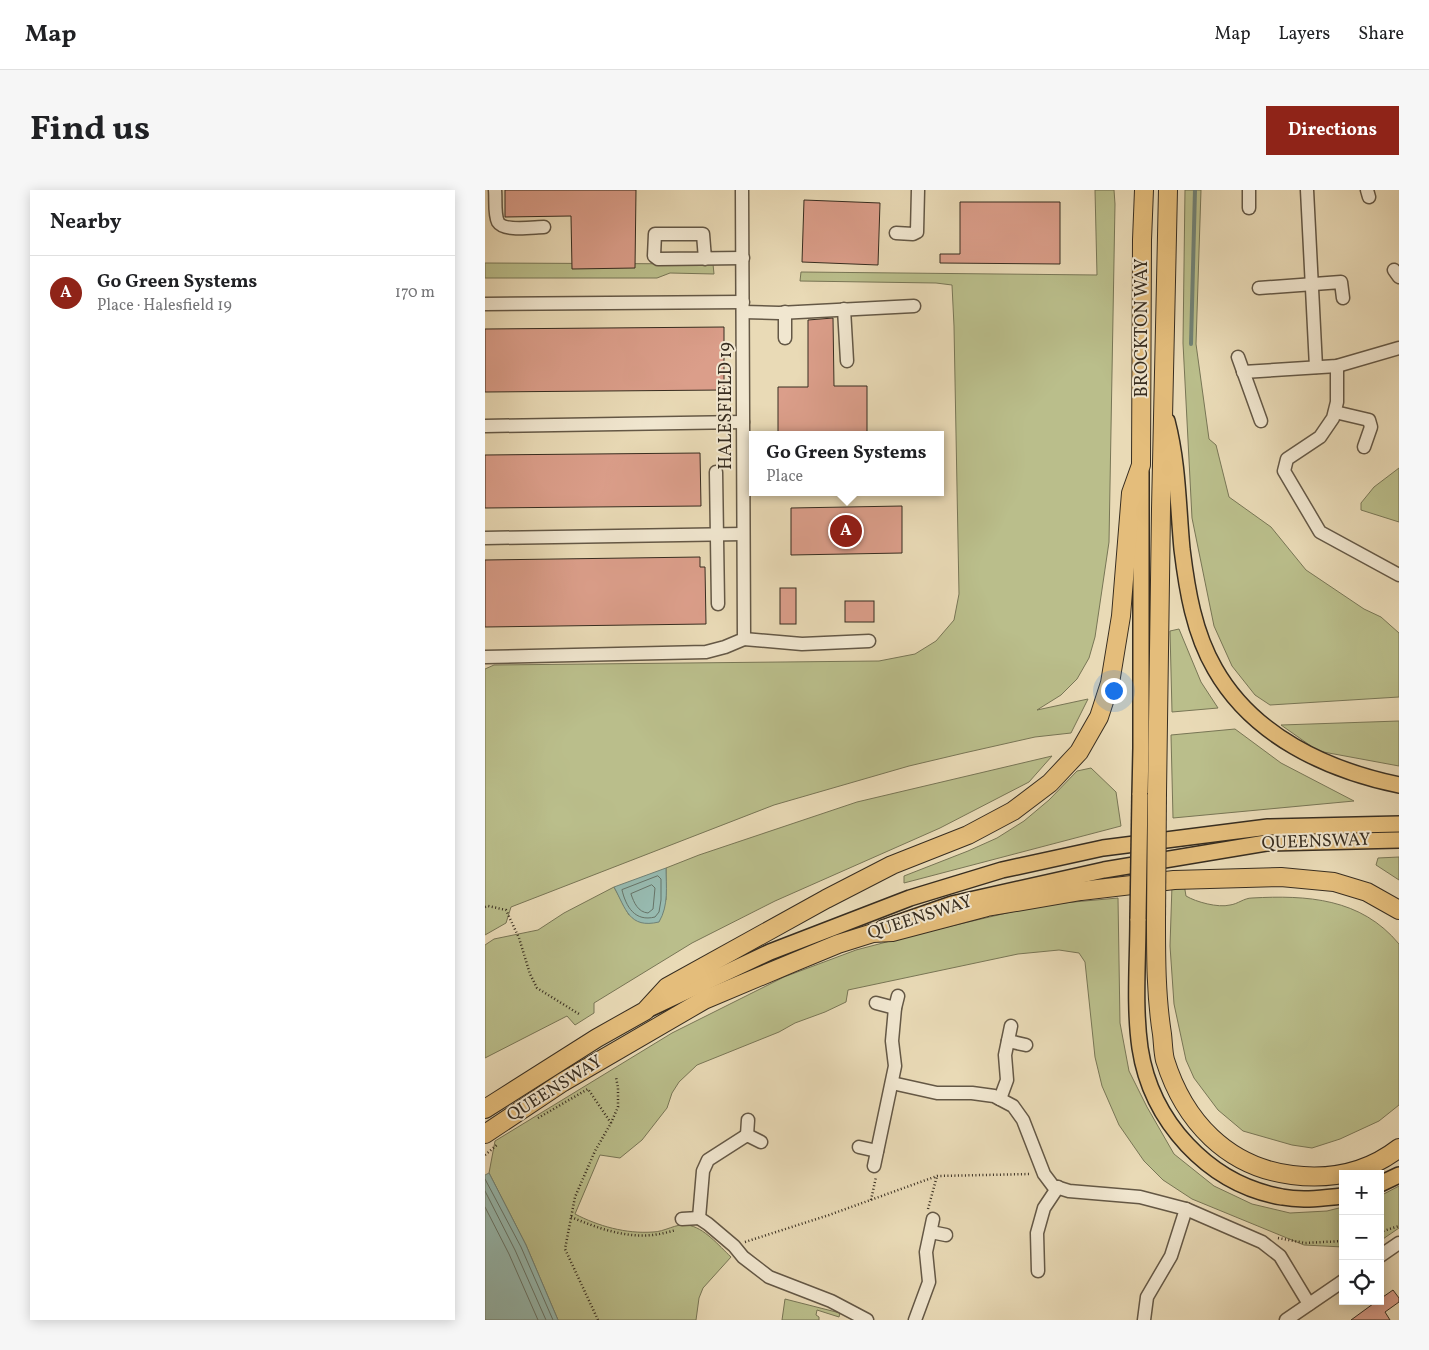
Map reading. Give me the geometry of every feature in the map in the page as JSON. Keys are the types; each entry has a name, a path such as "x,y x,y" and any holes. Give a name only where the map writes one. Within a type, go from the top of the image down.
{"highway":[{"path":"1135,190 1142,240"},
{"name":"BROCKTON WAY","path":"645,1011 667,987 826,899 892,865 968,835 1013,811 1050,783 1079,752 1099,717 1110,682 1121,616 1131,493 1141,465 1144,190"},
{"name":"BROCKTON WAY","path":"1169,196 1163,410 1150,706 1150,748 1157,793 1156,973 1165,1059 1178,1092 1193,1118 1215,1143 1246,1163 1279,1174 1314,1178 1354,1172 1385,1158 1399,1148"},
{"path":"873,933 892,932 987,907 1081,891 1174,880 1281,877 1334,882 1367,892 1399,910"},
{"name":"QUEENSWAY","path":"493,1138 563,1082 704,1000 819,952 873,933"},
{"name":"QUEENSWAY","path":"485,1109 597,1038 645,1011"}],"main road":[{"path":"1163,410 1173,446 1182,549 1192,610 1210,659 1233,694 1250,714 1272,733 1297,749 1333,766 1399,785"},
{"path":"1141,465 1150,706"},
{"path":"1150,748 1140,795 1137,1011 1140,1048 1147,1077 1158,1104 1173,1128 1193,1152 1217,1172 1247,1187 1283,1198 1319,1199 1339,1196"},
{"name":"QUEENSWAY","path":"645,1011 770,952 910,898 1001,870 1103,848 1268,828 1399,824"},
{"name":"QUEENSWAY","path":"873,933 890,924 952,904 1104,870 1266,843 1399,840"},
{"path":"1384,1182 1399,1175"}],"street":[{"path":"495,190 499,223 510,228 544,227"},
{"name":"HALESFIELD 19","path":"743,190 743,422 748,486 743,534 744,639"},
{"path":"1249,190 1249,208"},
{"path":"1307,190 1316,367"},
{"path":"896,233 913,234 917,232 918,191"},
{"path":"705,259 743,258"},
{"path":"1259,288 1341,282 1343,298"},
{"path":"485,304 743,307 785,312 913,306"},
{"path":"844,309 847,361"},
{"path":"785,312 785,338"},
{"path":"1243,372 1337,366 1399,348"},
{"path":"1238,357 1261,421"},
{"path":"1337,366 1337,402 1333,418 1320,437 1287,460 1284,471 1320,532 1399,575"},
{"path":"1335,412 1369,420 1371,427 1364,447"},
{"path":"485,426 743,422"},
{"path":"716,472 718,604"},
{"path":"485,538 743,534"},
{"path":"485,657 706,652 744,639 802,644 869,641"},
{"path":"874,1166 895,1066 892,1041 896,1002 876,1003"},
{"path":"1000,1099 1007,1080 1005,1055 1011,1026"},
{"path":"1008,1040 1027,1045"},
{"path":"891,1083 937,1093 972,1093 994,1096 1000,1099 1013,1106 1023,1120 1044,1174 1053,1186 1069,1191 1140,1197 1186,1209 1262,1242 1280,1256 1309,1304"},
{"path":"747,1136 748,1120"},
{"path":"747,1136 761,1142"},
{"path":"699,1218 703,1171 708,1160 747,1136"},
{"path":"859,1147 877,1151"},
{"path":"1038,1271 1037,1233 1044,1208 1058,1187"},
{"path":"1144,1320 1147,1297 1171,1256 1186,1209"},
{"path":"681,1224 699,1218 709,1224 734,1246 743,1257 769,1277 831,1302 867,1320"},
{"path":"915,1320 929,1282 927,1252 933,1219"},
{"path":"931,1232 946,1235"},
{"path":"1384,1253 1399,1243"},
{"path":"1286,1320 1339,1284"}],"path":[{"path":"486,906 506,910 519,938 530,974 537,988 579,1014"},
{"path":"598,1320 565,1249 575,1197 595,1150 611,1123 617,1107 618,1088 616,1077"},
{"path":"532,1121 588,1089 611,1123"},
{"path":"485,1155 493,1138"},
{"path":"871,1200 877,1174 874,1166"},
{"path":"734,1246 937,1176 1044,1174"},
{"path":"933,1219 928,1209 937,1176"},
{"path":"571,1217 597,1228 627,1234 652,1235 681,1224"},
{"path":"1384,1231 1399,1226"},
{"path":"1275,1237 1305,1243 1339,1241"}],"green space":[{"path":"1095,190 1114,190 1115,204 1109,542 1095,637 1089,658 1077,679 1061,695 1037,710 1088,699 1071,733 1035,737 909,766 774,805 511,907 506,923 485,935 485,669 494,665 879,661 915,654 936,641 954,620 959,594 952,285 936,283 800,281 801,272 1097,275"},
{"path":"1185,190 1201,190 1196,344 1209,439 1216,445 1229,497 1271,527 1306,570 1364,609 1381,617 1399,633 1399,697 1270,705 1255,695 1232,666 1214,626 1192,518 1183,343"},
{"path":"485,263 713,264 714,274 670,273 657,278 485,278"},
{"path":"1399,468 1399,522 1361,510 1361,503 1374,487"},
{"path":"1179,629 1201,682 1218,708 1172,712 1170,631"},
{"path":"1399,721 1399,766 1318,751 1281,725"},
{"path":"1235,729 1281,763 1354,801 1173,818 1171,735"},
{"path":"1052,756 1029,782 940,828 775,901 692,943 594,1003 594,1013 575,1025 567,1016 485,1058 485,945 494,939 538,930 564,913 614,887 629,915 666,900 666,868 699,855 857,802"},
{"path":"1091,768 1116,792 1121,826 904,883 904,876 997,838 1024,821 1049,800 1077,771"},
{"path":"1399,857 1399,880 1376,865 1378,858"},
{"path":"1184,884 1186,896 1213,905 1225,906 1249,898 1293,897 1313,899 1350,908 1368,917 1399,944 1399,1105 1379,1121 1340,1139 1312,1148 1292,1145 1243,1131 1218,1110 1194,1078 1186,1060 1174,1004 1170,946 1172,885"},
{"path":"1118,898 1120,1023 1129,1071 1174,1154 1214,1186 1252,1204 1290,1213 1327,1211 1339,1208 1339,1247 1304,1245 1192,1199 1163,1180 1144,1161 1119,1125 1102,1086 1095,1057 1085,962 1079,953 1059,950 1018,954 848,990 846,1002 795,1023 779,1032 697,1065 679,1082 672,1093 667,1108 642,1140 620,1158 600,1155 575,1214 593,1222 633,1232 657,1232 675,1226 693,1226 711,1238 731,1257 703,1288 699,1298 696,1320 558,1320 526,1245 489,1173 495,1141 672,1033 784,977 856,950 1041,905"},
{"path":"1399,1186 1399,1228 1384,1238 1384,1215 1384,1194"},
{"path":"785,1299 840,1313 839,1317 817,1310 816,1315 819,1317 819,1320 782,1320"}],"water":[{"path":"666,868 666,902 659,922 641,923 635,920 626,910 614,887"},
{"path":"489,1173 526,1245 558,1320 485,1320 485,1175"}],"building":[{"path":"505,190 636,190 635,268 572,269 571,216 505,217"},
{"path":"804,200 880,203 878,265 802,262"},
{"path":"960,202 1060,202 1060,264 940,263 940,254 960,254"},
{"path":"833,318 834,386 867,386 867,431 778,431 778,387 808,387 808,320"},
{"path":"724,327 724,390 485,392 485,329"},
{"path":"700,453 701,506 485,508 485,455"},
{"path":"902,506 902,553 791,555 791,508"},
{"path":"700,557 700,567 705,567 706,624 485,627 485,560"},
{"path":"780,588 796,588 796,624 780,624"},
{"path":"845,601 874,601 874,622 845,622"},
{"path":"1393,1290 1399,1298 1399,1302 1385,1312 1390,1320 1351,1320 1372,1305 1384,1305 1384,1296"}],"waterway":[{"path":"1191,344 1195,190"}],"place":[{"name":"Go Green Systems","path":"846,531"}]}
